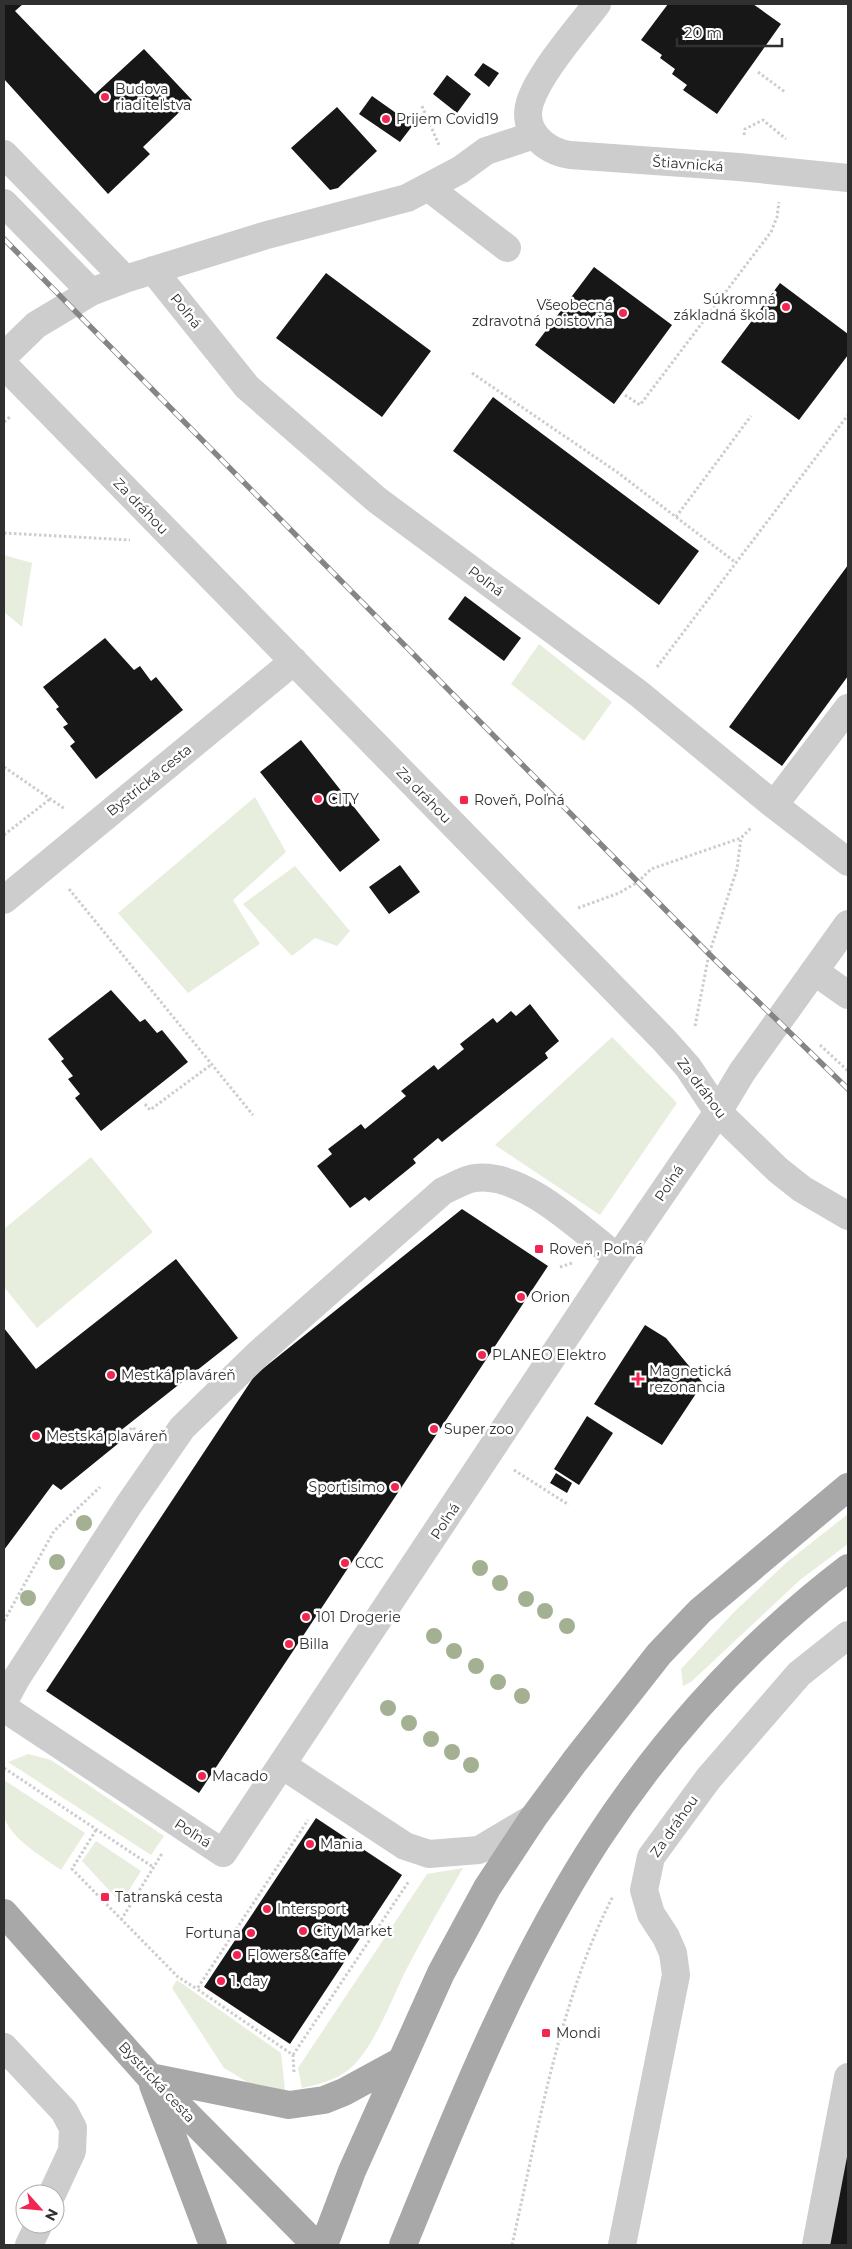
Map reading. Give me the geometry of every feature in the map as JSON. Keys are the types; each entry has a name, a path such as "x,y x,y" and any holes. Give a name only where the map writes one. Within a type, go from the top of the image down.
{"main road":[{"path":"324,2245 352,2170 441,1973 487,1888 533,1818 580,1754 659,1654 693,1618 848,1488"},
{"path":"403,2245 449,2134 496,2029 561,1900 598,1839 663,1749 704,1700 760,1642 809,1598 848,1568"},
{"name":"Bystrická cesta","path":"4,1912 150,2077 316,2245"},
{"path":"150,2077 289,2105 324,2100 338,2095 401,2061"},
{"path":"150,2077 213,2245"}],"street":[{"path":"4,356 36,325 91,292 125,279 268,235 408,198 460,170 486,151 534,135 529,118 530,103 545,74 597,4"},
{"name":"Štiavnická","path":"534,135 544,146 557,153 570,155 738,167 848,178"},
{"path":"4,154 125,279"},
{"path":"429,188 507,248"},
{"path":"4,202 91,292"},
{"name":"Poľná","path":"153,270 254,393 377,500 638,693 774,805 848,862"},
{"name":"Za dráhou","path":"4,365 664,1040 688,1067 718,1112 778,1170 802,1188 848,1216"},
{"name":"Bystrická cesta","path":"4,900 294,661"},
{"path":"774,805 838,740 848,708"},
{"name":"Poľná","path":"4,1708 223,1853 618,1258 718,1112 742,1072 848,924"},
{"path":"814,971 848,995"},
{"path":"8,1684 182,1428 258,1354 443,1191 473,1178 499,1178 550,1204 618,1258"},
{"name":"Za dráhou","path":"622,2245 676,1975 673,1953 666,1936 651,1914 644,1890 651,1857 708,1779 799,1674 848,1635"},
{"path":"282,1765 405,1846 429,1854 479,1850 533,1818"},
{"path":"4,2047 64,2111 73,2128 72,2151 57,2184"},
{"path":"816,2245 848,2077"}],"path":[{"path":"758,72 785,92"},
{"path":"422,106 440,148 460,170"},
{"path":"745,129 763,120 790,143"},
{"path":"625,394 640,405 771,232 777,217 779,201"},
{"path":"472,373 617,472 735,562"},
{"path":"638,693 735,562 848,415"},
{"path":"676,517 750,416"},
{"path":"4,533 140,541"},
{"path":"4,767 92,827"},
{"path":"4,835 50,799"},
{"path":"619,893 638,882 651,869 741,838 774,805"},
{"path":"694,1034 708,954 737,869 741,838"},
{"path":"48,863 253,1115"},
{"path":"820,1045 848,1071"},
{"path":"145,1104 150,1110 212,1064"},
{"path":"126,1433 133,1428 139,1436 134,1443"},
{"path":"509,1467 569,1505"},
{"path":"4,1622 54,1531 102,1484"},
{"path":"4,1768 153,1867"},
{"path":"197,1989 325,1792"},
{"path":"96,1830 72,1868 178,1977 293,2055"},
{"path":"121,1920 167,1845"},
{"path":"295,2079 293,2055 412,1876"},
{"path":"512,2245 557,2054 592,1940 617,1888"},
{"path":"582,1972 588,1974"},
{"path":"557,2054 563,2054"},
{"path":"535,2145 540,2146"},
{"path":"517,2220 523,2221"}],"green space":[{"path":"4,555 32,563 22,627 4,612"},
{"path":"539,644 612,702 584,741 511,684"},
{"path":"255,797 286,852 233,900 260,944 188,993 118,913"},
{"path":"295,866 350,931 337,946 315,938 292,956 243,904"},
{"path":"612,1037 677,1103 600,1215 495,1145"},
{"path":"91,1157 153,1232 37,1328 4,1287 4,1229"},
{"path":"848,1514 848,1544 800,1580 691,1682 683,1686 681,1669 734,1612 787,1562"},
{"path":"28,1754 51,1760 164,1836 151,1855 8,1762"},
{"path":"4,1780 85,1833 61,1870 28,1847 7,1824 3,1808"},
{"path":"96,1841 141,1871 121,1903 82,1861"},
{"path":"463,1868 405,1972 376,2033 362,2055 354,2065 342,2074 323,2083 302,2088 298,2068 427,1874"},
{"path":"177,1980 281,2053 285,2090 252,2085 224,2068 172,1988"}],"building":[{"name":"Budova riaditeľstva","path":"4,4 23,4 15,11 95,94 144,49 192,100 143,147 150,154 108,194 4,79"},
{"path":"668,4 753,4 781,24 717,114 683,90 687,85 672,74 675,69 660,58 662,55 641,40"},
{"path":"483,63 499,73 489,87 474,75"},
{"path":"447,75 471,94 457,113 433,94"},
{"name":"Prijem Covid19","path":"372,96 413,125 400,142 359,114"},
{"path":"337,107 377,151 338,188 330,190 291,148"},
{"path":"594,267 672,325 614,404 535,345"},
{"path":"326,273 431,351 382,417 276,338"},
{"path":"780,283 848,334 848,355 799,420 721,362"},
{"path":"493,397 699,551 659,605 453,451"},
{"path":"848,565 848,676 782,766 729,727"},
{"path":"465,596 521,638 504,661 448,619"},
{"path":"105,638 134,670 140,666 151,681 156,677 183,710 96,779 70,746 75,742 63,727 68,724 56,709 59,707 43,687"},
{"path":"301,740 380,840 340,872 260,772"},
{"path":"400,865 420,892 389,914 369,887"},
{"path":"111,990 140,1022 145,1019 157,1033 162,1030 188,1062 101,1131 75,1098 80,1094 68,1079 73,1076 61,1061 64,1059 48,1039"},
{"path":"530,1004 559,1041 545,1053 548,1058 442,1142 438,1138 413,1159 416,1163 369,1201 365,1197 350,1208 317,1166 332,1154 328,1149 361,1124 365,1129 406,1096 401,1091 434,1065 438,1070 464,1049 460,1044 493,1018 497,1023 511,1011 516,1016"},
{"path":"462,1209 548,1266 199,1793 46,1691 255,1375"},
{"path":"176,1259 238,1338 120,1431 125,1438 61,1490 53,1484 4,1550 4,1328 36,1369"},
{"name":"Magnetická rezonancia","path":"645,1325 666,1338 703,1383 662,1445 594,1404"},
{"path":"587,1416 613,1433 579,1485 554,1469"},
{"path":"556,1473 572,1483 567,1493 550,1483"},
{"name":"City Market","path":"316,1818 402,1875 290,2044 204,1987"},
{"path":"848,2125 848,2245 829,2245"}],"railway":[{"path":"4,239 709,954 848,1089"}],"place":[{"name":"Budova riaditeľstva","path":"105,97"},
{"name":"Prijem Covid19","path":"386,119"},
{"name":"Súkromná základná škola","path":"786,307"},
{"name":"Všeobecná zdravotná poistovňa","path":"623,313"},
{"name":"CITY","path":"318,799"},
{"name":"Roveň, Poľná","path":"464,800"},
{"name":"Roveň , Poľná","path":"539,1249"},
{"name":"Orion","path":"521,1297"},
{"name":"PLANEO Elektro","path":"482,1355"},
{"name":"Mestká plaváreň","path":"111,1375"},
{"name":"Magnetická rezonancia","path":"638,1379"},
{"name":"Super zoo","path":"434,1429"},
{"name":"Mestská plaváreň","path":"36,1436"},
{"name":"Sportisimo","path":"395,1487"},
{"name":"CCC","path":"345,1563"},
{"name":"101 Drogerie","path":"306,1617"},
{"name":"Billa","path":"289,1644"},
{"name":"Macado","path":"202,1776"},
{"name":"Mania","path":"310,1844"},
{"name":"Tatranská cesta","path":"105,1897"},
{"name":"Intersport","path":"267,1909"},
{"name":"City Market","path":"303,1931"},
{"name":"Fortuna","path":"251,1933"},
{"name":"Flowers&Caffe","path":"237,1955"},
{"name":"1. day","path":"221,1981"},
{"name":"Mondi","path":"546,2033"}]}
